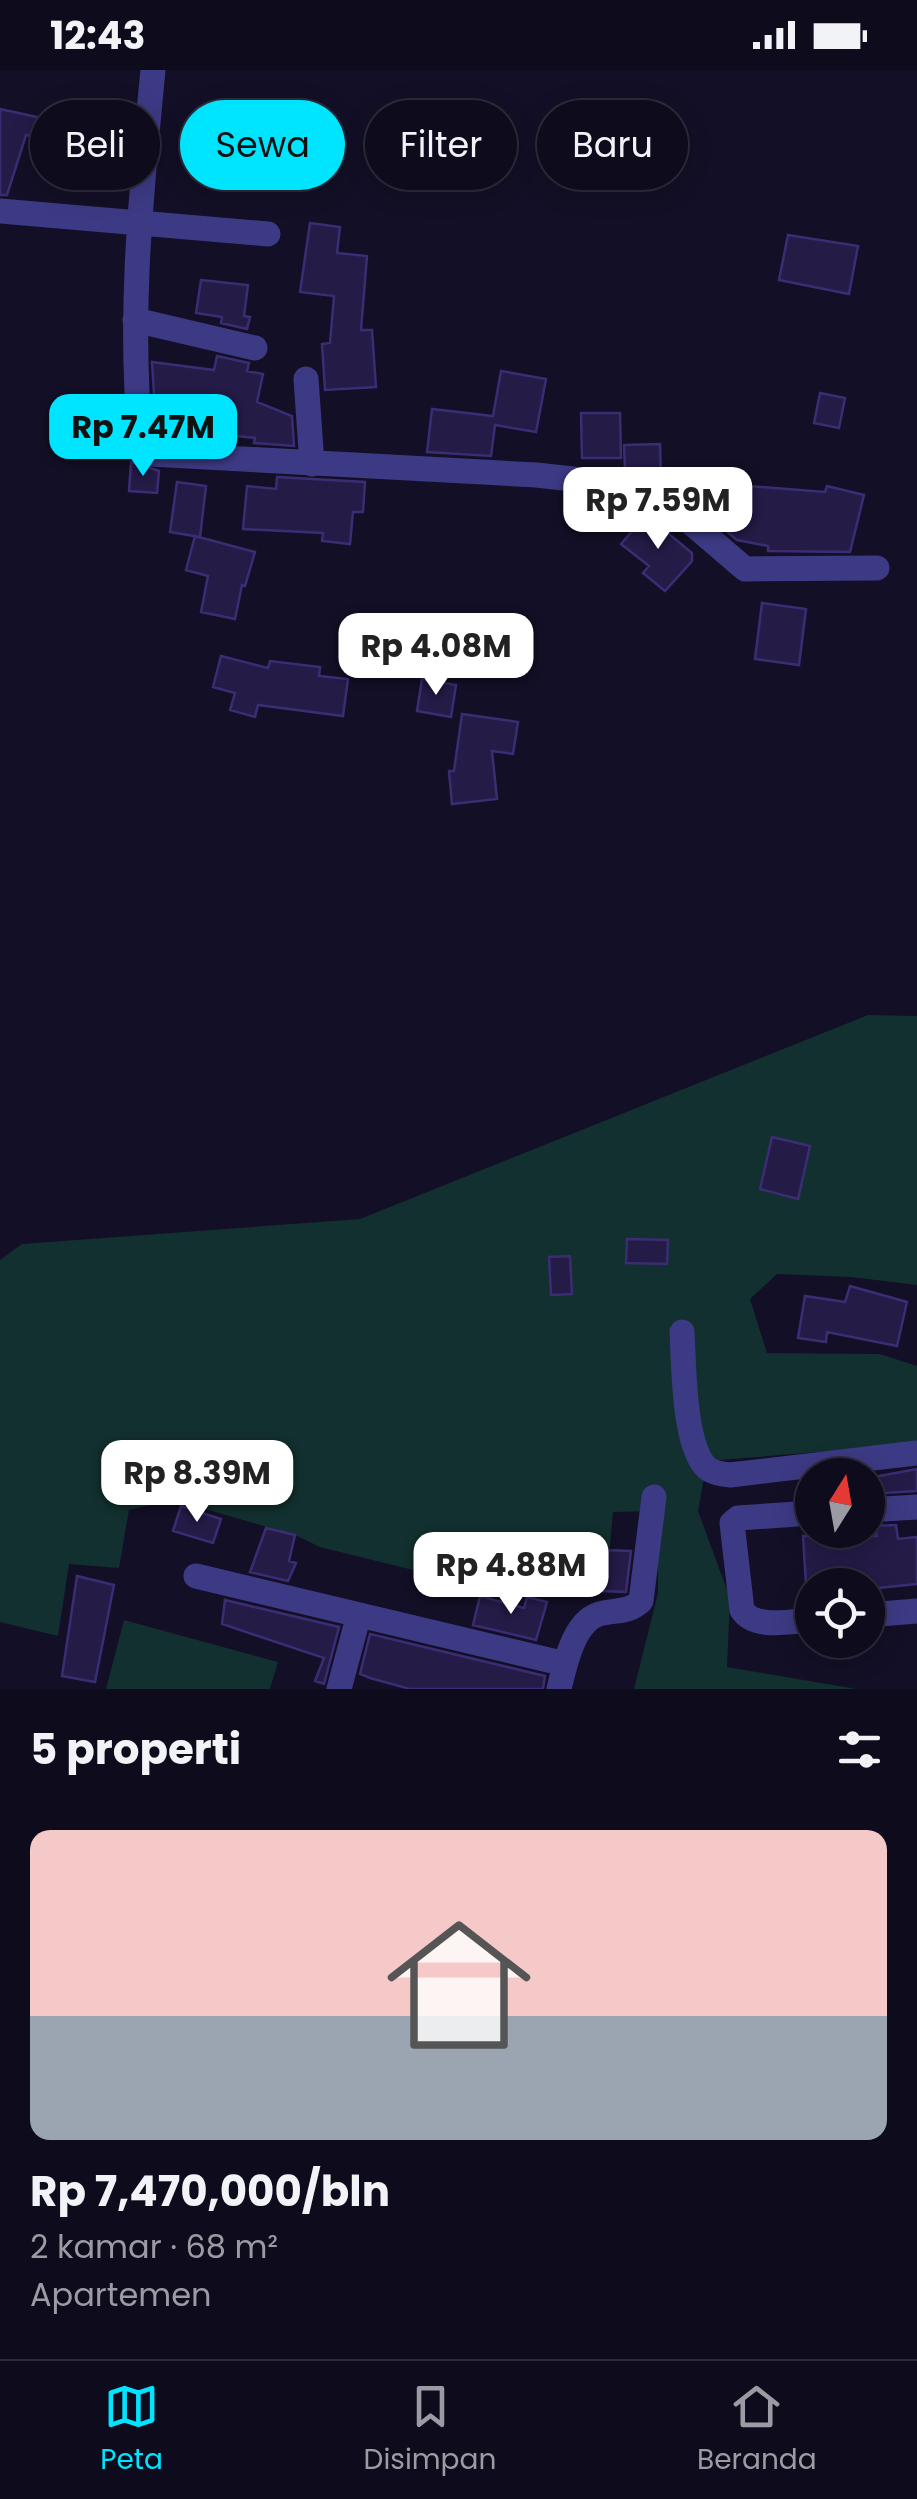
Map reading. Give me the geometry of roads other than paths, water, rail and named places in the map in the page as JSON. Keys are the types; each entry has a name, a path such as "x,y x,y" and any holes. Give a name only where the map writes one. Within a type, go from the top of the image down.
{"street":[{"path":"152,70 138,224 135,320 137,416 146,450 159,457 184,459 536,475 610,482 642,489 668,503 746,568 877,568"},
{"path":"0,211 268,234"},
{"path":"135,320 255,348"},
{"path":"306,379 312,464"},
{"path":"682,1332 688,1414 699,1457 708,1468 730,1475 917,1453"},
{"path":"196,1576 562,1676 588,1619 635,1608 642,1601 654,1497"},
{"path":"885,1509 917,1507"},
{"path":"795,1514 738,1518 732,1522 742,1610 759,1622 795,1621"},
{"path":"885,1614 917,1611"},
{"path":"340,1689 358,1618"}]}
